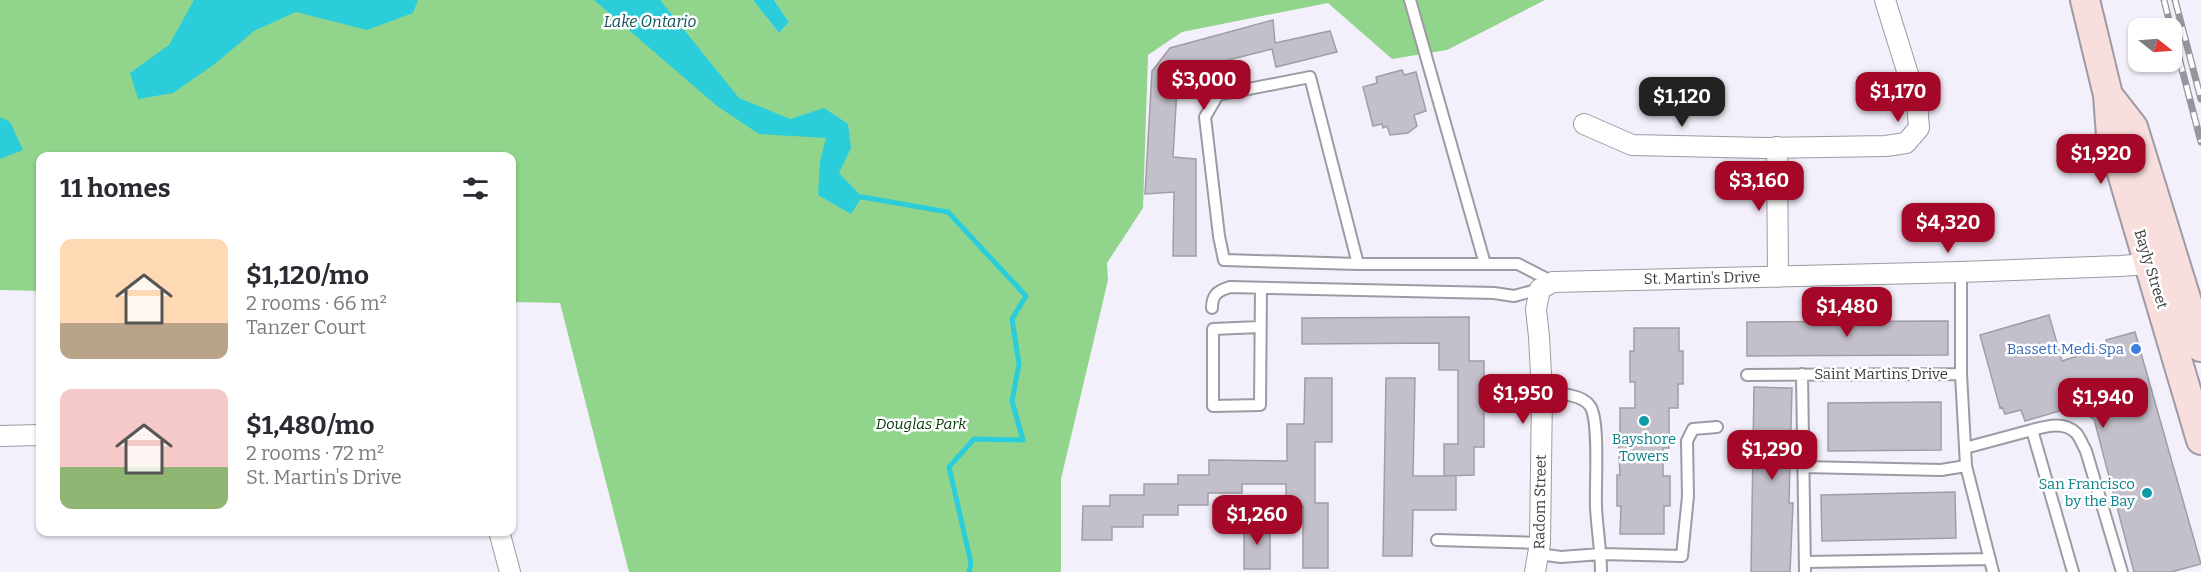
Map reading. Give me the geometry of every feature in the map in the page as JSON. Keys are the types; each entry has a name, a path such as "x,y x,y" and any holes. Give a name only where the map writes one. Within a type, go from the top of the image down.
{"main road":[{"name":"Bayly Street","path":"2085,0 2108,95 2111,136 2162,263 2201,347"},
{"name":"Bayly Street","path":"2162,263 2201,440"}],"street":[{"path":"1584,124 1632,146 1886,146 1906,143 1918,128 1917,103 1885,0"},
{"path":"1777,147 1778,277"},
{"name":"St. Martin's Drive","path":"1547,286 2162,263"},
{"name":"Radom Street","path":"1538,556 1542,393 1536,309 1547,286"},
{"path":"0,436 36,435"},
{"path":"500,536 510,572"}],"lane":[{"path":"1410,0 1485,264"},
{"name":"St. Martin's Drive","path":"1358,264 1310,77 1218,95 1206,117 1219,236 1224,260 1358,264 1518,264 1547,286"},
{"name":"Saint Martins Drive","path":"1960,272 1961,374 1966,466 1993,572"},
{"name":"St. Martin's Drive","path":"1212,308 1212,299 1219,290 1230,287 1494,293 1514,296 1547,286"},
{"path":"1260,327 1213,329 1213,406 1260,405 1261,288"},
{"name":"Saint Martins Drive","path":"1802,374 1805,567 1990,559"},
{"name":"Saint Martins Drive","path":"1747,375 1961,374"},
{"path":"1542,393 1563,394 1585,401 1592,408 1595,424 1596,509 1601,572"},
{"path":"1965,448 2048,425 2062,426 2076,433 2086,451 2122,572"},
{"path":"1437,540 1538,556 1601,554 1682,556 1688,496 1687,441 1693,429 1717,427"},
{"path":"2032,430 2073,572"},
{"path":"1803,467 1941,470 1966,466"}],"green space":[{"name":"Douglas Park","path":"0,0 753,0 779,33 789,22 774,0 1545,0 1447,50 1392,59 1328,3 1182,32 1148,55 1143,208 1107,263 1108,280 1061,479 1061,572 629,572 560,303 516,302 516,152 36,152 36,291 0,290"}],"water":[{"path":"194,0 418,0 413,13 367,30 296,12 254,31 216,63 173,93 138,99 130,73 169,45"},
{"name":"Lake Ontario","path":"594,0 660,0 739,98 790,119 824,108 848,124 851,148 839,173 862,197 851,214 818,195 820,162 826,138 759,134 717,106"},
{"path":"753,0 774,0 789,22 779,33"},
{"path":"0,117 10,122 23,150 0,159"}],"building":[{"path":"1273,20 1275,43 1330,31 1337,52 1276,67 1272,49 1189,70 1177,88 1173,157 1196,159 1196,256 1173,256 1174,192 1145,194 1152,71 1170,48"},
{"path":"1402,70 1404,75 1416,72 1426,111 1414,115 1417,126 1408,133 1390,135 1387,126 1383,128 1382,124 1373,126 1363,87 1377,83 1376,77"},
{"name":"San Francisco by the Bay","path":"2049,315 2062,361 2108,346 2106,340 2135,332 2201,564 2171,572 2134,572 2094,419 2073,407 2025,421 2021,410 2005,414 2002,407 2000,408 1980,335"},
{"path":"1469,317 1469,361 1484,361 1484,447 1474,447 1474,475 1444,476 1444,444 1458,444 1458,370 1439,370 1439,343 1302,344 1302,318"},
{"path":"1948,321 1948,355 1747,356 1747,322"},
{"name":"Bayshore Towers","path":"1634,328 1679,328 1679,351 1683,351 1683,384 1678,384 1678,408 1669,408 1669,448 1663,448 1663,476 1670,476 1670,506 1664,506 1664,534 1620,534 1621,506 1617,506 1617,475 1620,475 1618,433 1620,433 1620,408 1635,408 1635,382 1630,382 1630,351 1634,351"},
{"path":"1305,378 1332,378 1332,442 1315,442 1315,503 1328,503 1328,568 1303,568 1303,506 1286,506 1286,484 1242,484 1242,493 1208,493 1208,505 1178,505 1178,515 1143,515 1143,527 1112,527 1112,540 1082,540 1083,506 1110,506 1110,495 1144,495 1144,484 1178,484 1178,475 1209,475 1209,460 1287,461 1287,424 1304,424"},
{"path":"1386,378 1415,378 1413,476 1456,476 1456,510 1413,510 1412,556 1383,556"},
{"path":"1754,387 1792,388 1789,503 1793,503 1790,572 1751,572"},
{"path":"1941,402 1941,450 1828,451 1828,403"},
{"path":"1955,492 1956,538 1822,541 1821,495"},
{"path":"1270,522 1270,569 1244,569 1244,523"}],"waterway":[{"path":"862,197 948,212 1026,296 1012,319 1019,364 1012,401 1023,440 974,439 949,467 971,563 969,572"}],"railway":[{"path":"2164,0 2168,18"},
{"path":"2175,0 2201,99"},
{"path":"2182,69 2201,142"}],"place":[{"name":"Bassett Medi Spa","path":"2136,349"},
{"name":"Bayshore Towers","path":"1644,421"},
{"name":"San Francisco by the Bay","path":"2147,493"}]}
